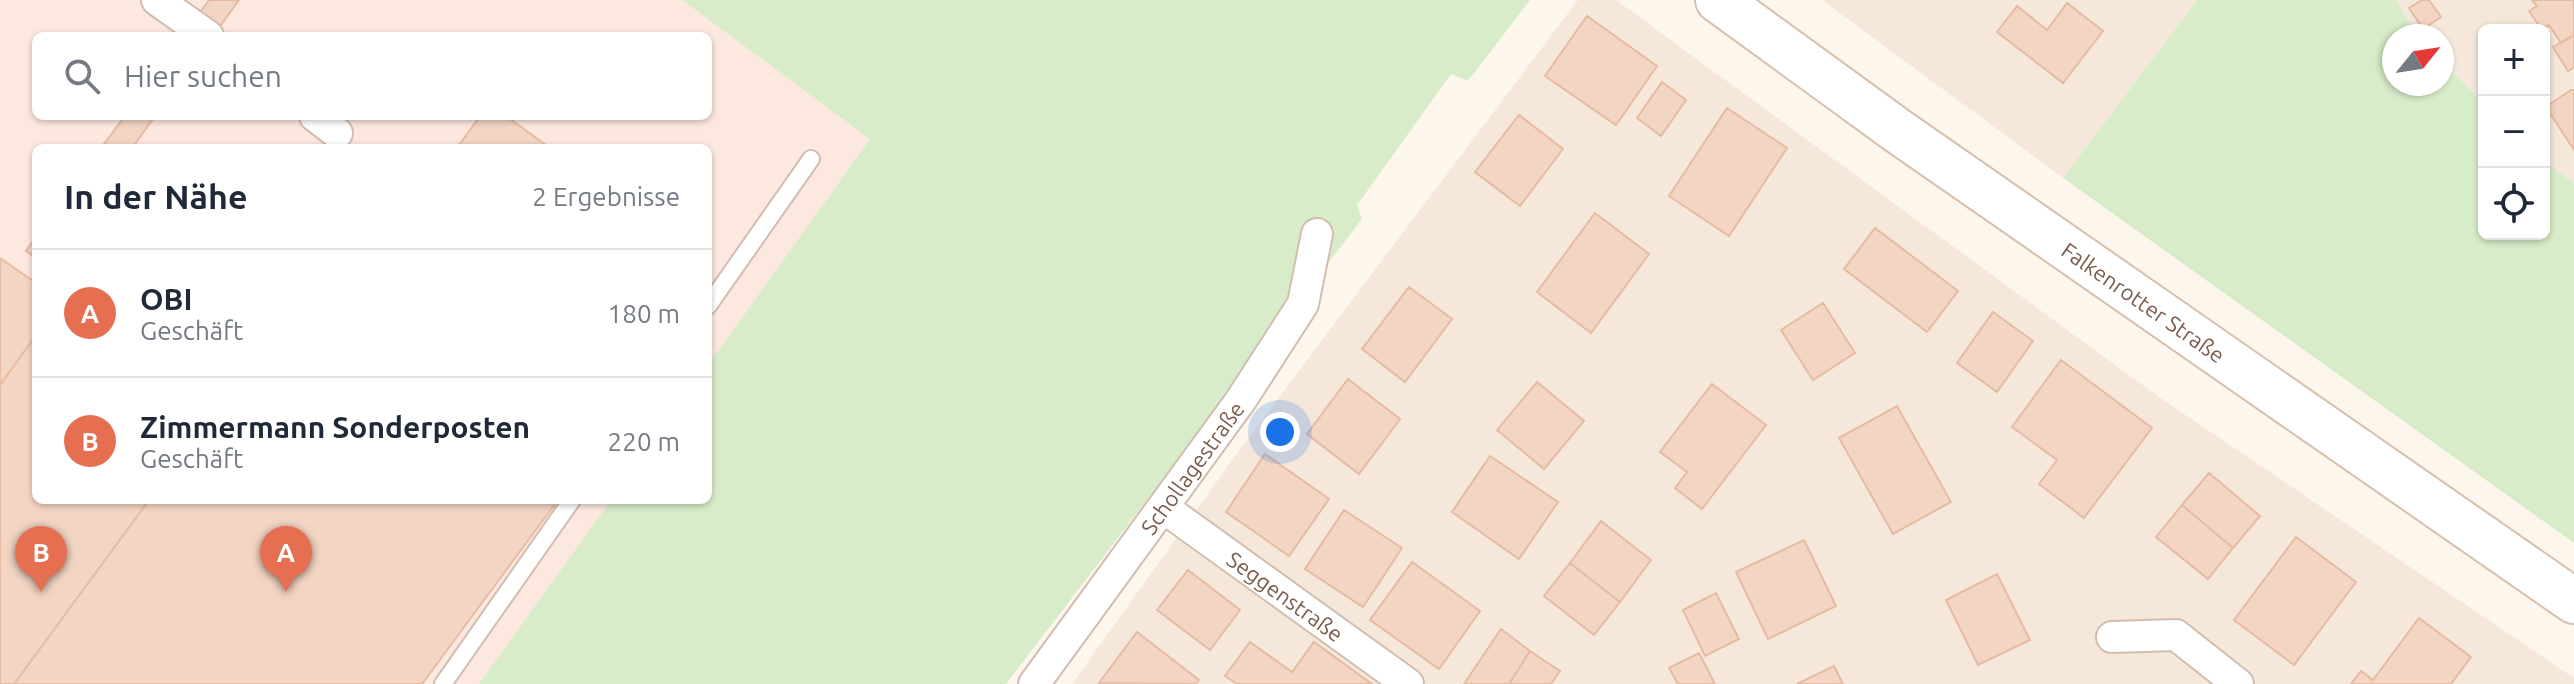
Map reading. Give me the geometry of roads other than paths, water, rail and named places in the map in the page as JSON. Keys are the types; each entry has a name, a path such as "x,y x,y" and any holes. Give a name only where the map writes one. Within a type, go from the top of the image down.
{"main road":[{"name":"Falkenrotter Straße","path":"1718,0 1910,140 2574,601"}],"street":[{"path":"157,0 202,32"},
{"name":"Schollagestraße","path":"1034,684 1241,400 1303,304 1317,234"},
{"name":"Seggenstraße","path":"1164,508 1408,684"},
{"path":"2112,637 2176,635 2238,684"}],"lane":[{"path":"712,300 811,159"},
{"path":"443,684 569,504"}],"place":[{"name":"Zimmermann Sonderposten","path":"41,592"},
{"name":"OBI","path":"286,592"}]}
